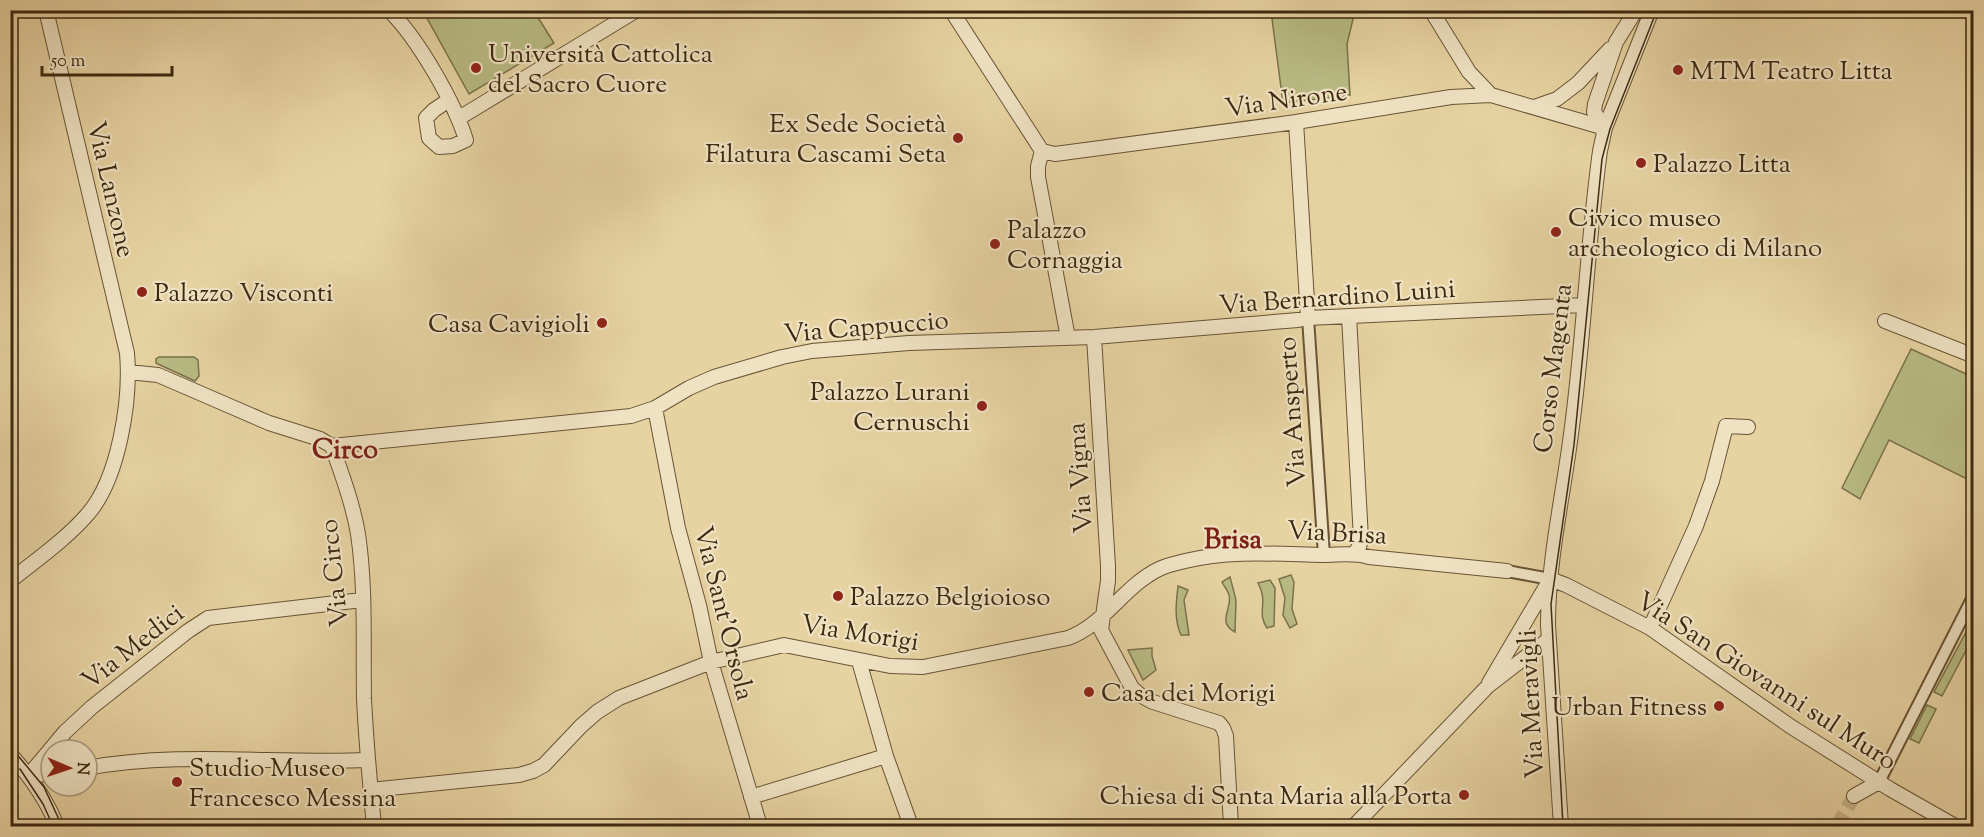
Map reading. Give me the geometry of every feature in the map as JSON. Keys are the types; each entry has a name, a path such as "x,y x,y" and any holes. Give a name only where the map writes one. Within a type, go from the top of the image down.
{"street":[{"path":"389,10 406,27 449,100 459,118 466,140 453,146 439,147 429,138 426,118 449,100"},
{"path":"459,118 638,10"},
{"path":"951,10 1042,151 1038,177 1068,338"},
{"path":"1431,10 1469,72 1480,86 1491,94"},
{"name":"Corso Magenta","path":"1605,128 1594,112 1595,104 1616,42 1636,10"},
{"name":"Corso Magenta","path":"1550,579 1571,435 1597,174 1605,128 1652,10"},
{"name":"Via Lanzone","path":"10,581 88,514 99,497 117,452 122,429 128,372 127,353 46,14"},
{"path":"1534,107 1557,99 1578,83 1616,42"},
{"name":"Via Nirone","path":"1042,151 1055,154 1296,122 1451,97 1491,94 1605,128"},
{"name":"Via Ansperto","path":"1296,122 1324,555"},
{"name":"Via Bernardino Luini","path":"1094,337 1298,321 1308,318 1584,306"},
{"path":"1349,316 1361,539 1355,553"},
{"path":"1885,321 1974,356"},
{"name":"Via Cappuccio","path":"332,446 631,416 656,408 689,388 714,377 782,357 812,351 909,343 1094,337"},
{"name":"Via Vigna","path":"1094,337 1108,566 1106,603 1101,630 1132,688 1140,695 1165,707 1211,720 1223,728 1226,736 1231,826"},
{"path":"128,372 158,375 268,423 320,439 332,446"},
{"name":"Via Sant'Orsola","path":"656,408 678,528 699,605 711,662 760,826"},
{"path":"1650,628 1696,526 1712,481 1726,426 1748,427"},
{"name":"Via Circo","path":"332,446 354,514 358,535 364,699 374,826"},
{"name":"Via Brisa","path":"1103,616 1159,568 1210,555 1273,552 1324,555 1355,553 1507,571 1550,579"},
{"path":"1488,686 1550,579"},
{"name":"Via San Giovanni sul Muro","path":"1550,579 1583,593 1650,628 1773,715 1879,782 1955,826"},
{"name":"Via Meravigli","path":"1550,579 1549,639 1561,826"},
{"path":"1854,796 1879,782 1974,595"},
{"name":"Via Medici","path":"29,775 65,732 92,707 188,631 208,618 362,600"},
{"name":"Via Morigi","path":"370,790 519,775 533,771 544,765 597,712 619,699 711,662 784,645 890,666 923,667 1068,638 1082,633 1103,616"},
{"path":"1354,826 1488,686 1549,639"},
{"path":"858,660 886,756 911,826"},
{"path":"10,754 29,775 47,802 57,826"},
{"path":"751,797 886,756"},
{"path":"99,766 196,758 312,762 368,760"},
{"path":"29,775 39,775"}],"green space":[{"name":"Università Cattolica del Sacro Cuore","path":"423,11 534,11 554,43 469,94"},
{"path":"1271,11 1355,11 1347,44 1350,95 1283,103"},
{"path":"1911,349 1973,377 1973,482 1889,440 1860,499 1842,488"},
{"path":"159,357 194,357 198,360 199,376 195,381 160,365 156,363"},
{"path":"1291,575 1294,582 1292,609 1297,624 1290,628 1283,615 1285,598 1279,579"},
{"path":"1230,577 1236,600 1235,632 1227,624 1226,615 1230,600 1222,582"},
{"path":"1270,580 1275,588 1274,626 1267,628 1262,617 1262,596 1258,583"},
{"path":"1178,586 1188,590 1184,600 1189,635 1181,635 1177,623"},
{"path":"1966,632 1973,637 1942,696 1934,692"},
{"path":"1152,648 1156,670 1143,680 1128,650"},
{"path":"1927,705 1936,709 1919,743 1910,739"}],"tunnel":[{"path":"1837,826 1854,796"}],"tram line":[{"path":"1563,826 1551,604 1574,445 1602,159 1610,129 1657,10"},
{"path":"10,746 44,787 62,826"},
{"path":"20,769 43,804 53,826"}],"place":[{"name":"Università Cattolica del Sacro Cuore","path":"476,68"},
{"name":"MTM Teatro Litta","path":"1678,70"},
{"name":"Ex Sede Società Filatura Cascami Seta","path":"958,138"},
{"name":"Palazzo Litta","path":"1641,163"},
{"name":"Civico museo archeologico di Milano","path":"1556,232"},
{"name":"Palazzo Cornaggia","path":"995,244"},
{"name":"Palazzo Visconti","path":"142,292"},
{"name":"Casa Cavigioli","path":"602,323"},
{"name":"Palazzo Lurani Cernuschi","path":"982,406"},
{"name":"Palazzo Belgioioso","path":"838,596"},
{"name":"Casa dei Morigi","path":"1089,692"},
{"name":"Urban Fitness","path":"1719,706"},
{"name":"Studio Museo Francesco Messina","path":"177,782"},
{"name":"Chiesa di Santa Maria alla Porta","path":"1464,795"}],"district":[{"name":"Circo","path":"345,449"},
{"name":"Brisa","path":"1233,539"}]}
